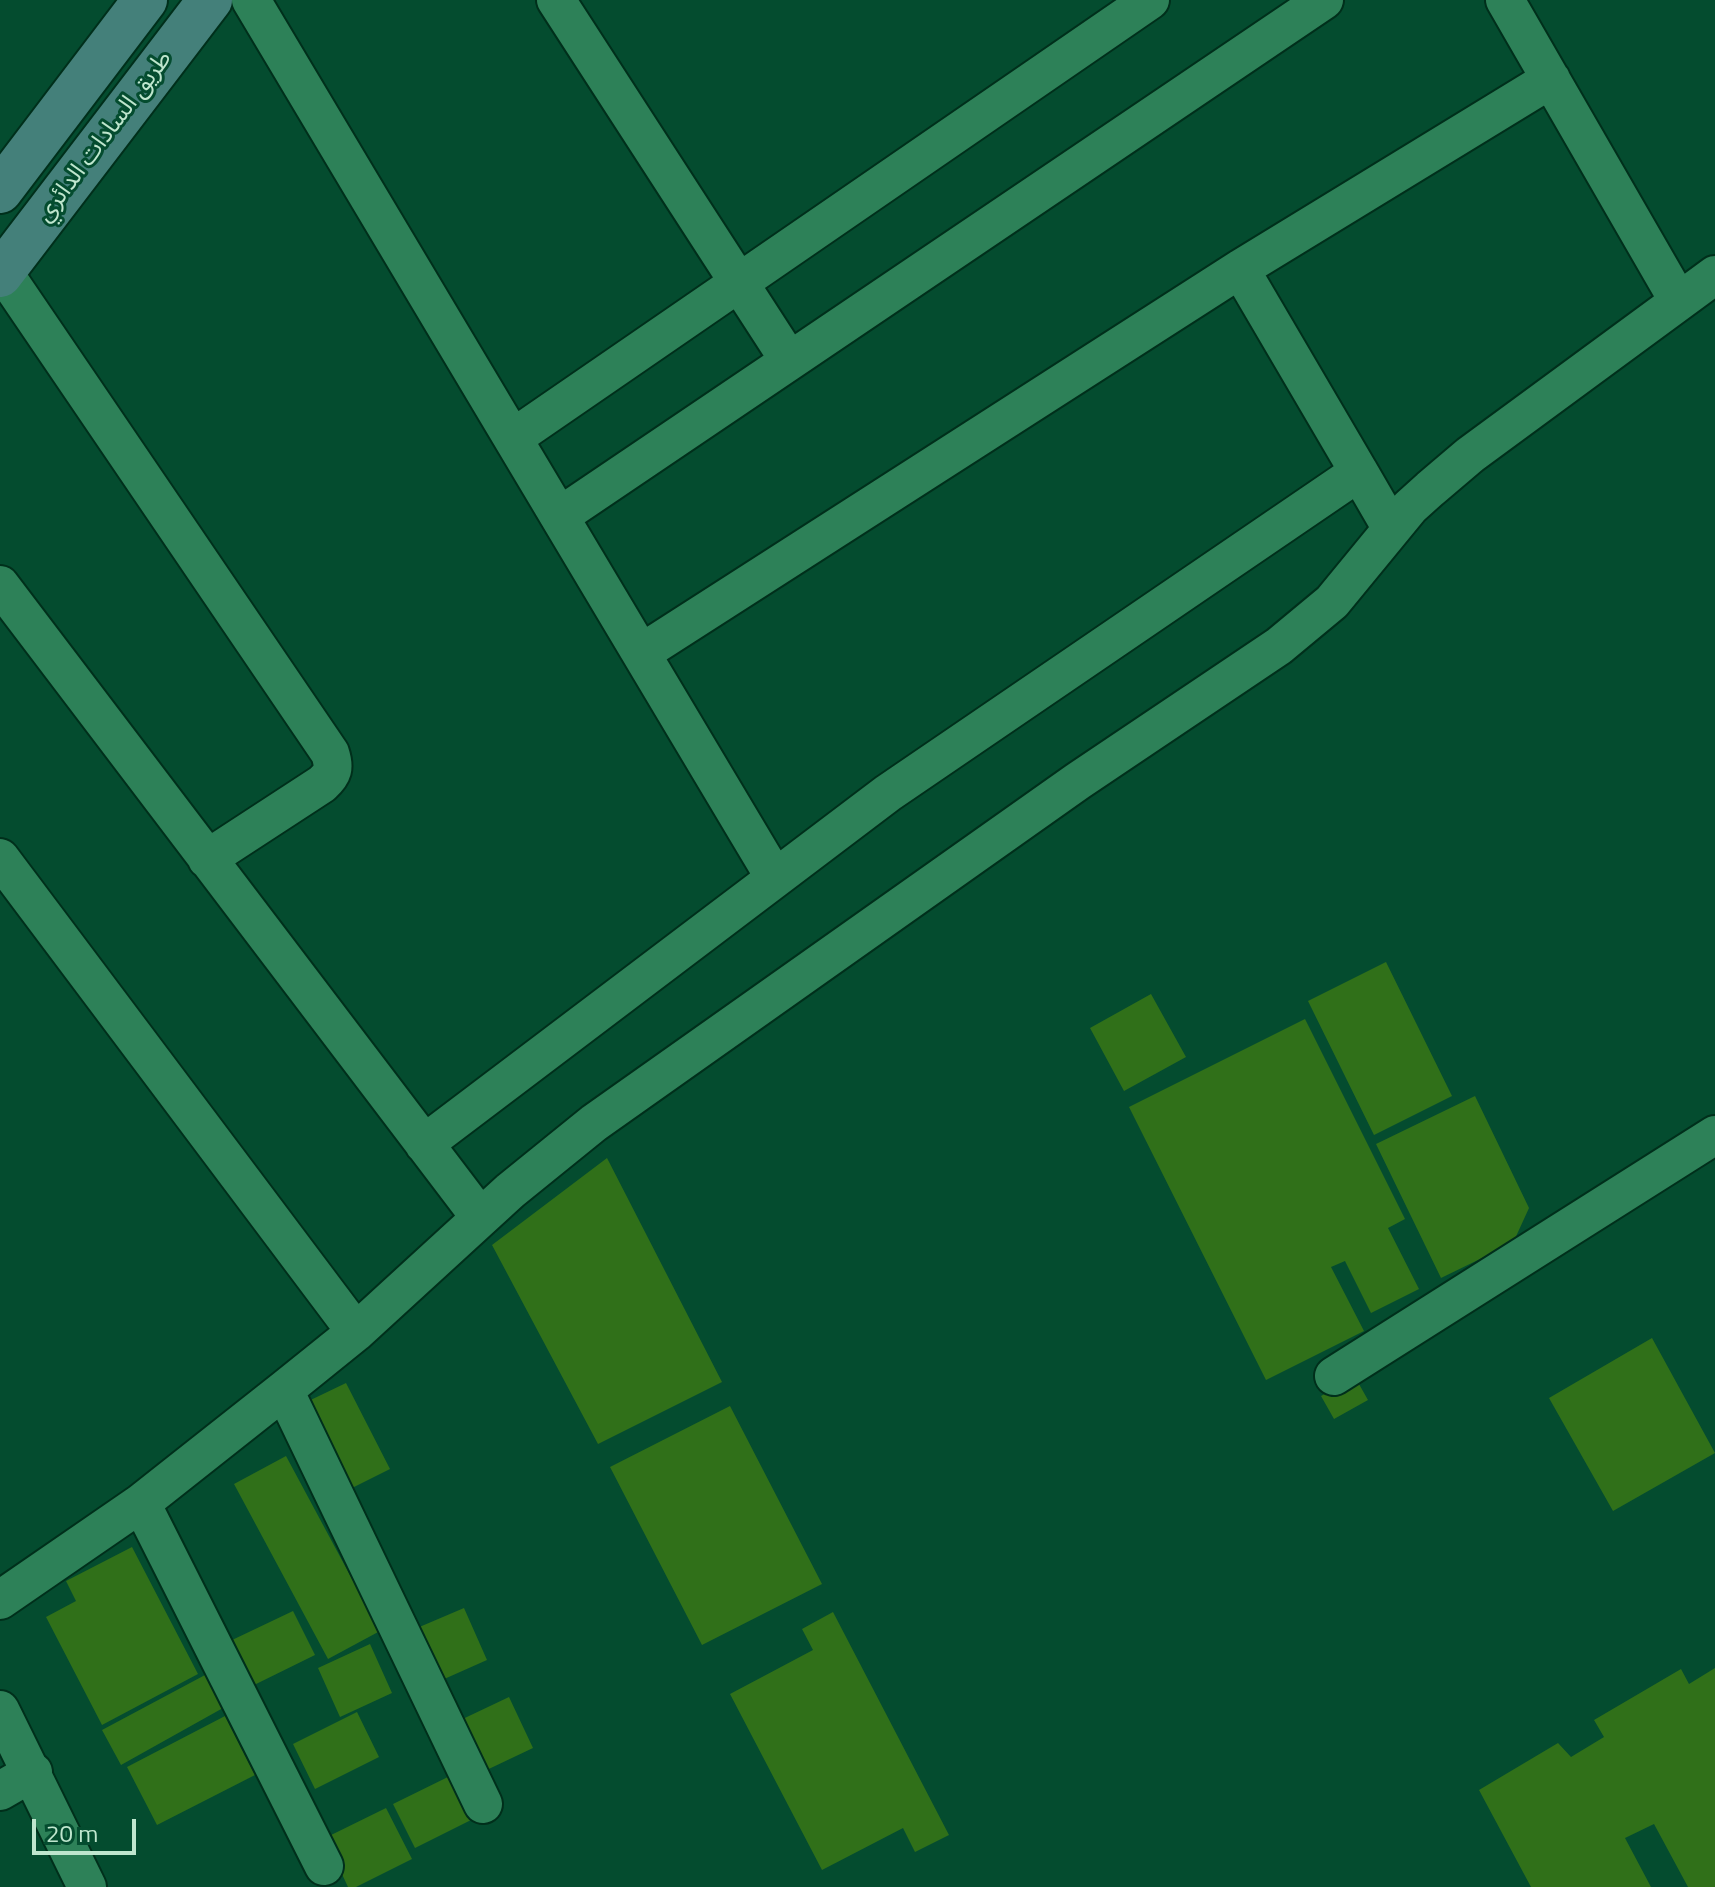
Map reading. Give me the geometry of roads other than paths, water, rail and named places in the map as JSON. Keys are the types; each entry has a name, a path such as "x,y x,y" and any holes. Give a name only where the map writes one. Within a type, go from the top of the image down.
{"main road":[{"path":"0,191 145,0"},
{"name":"طريق السادات الدائري","path":"1,273 210,0"}],"street":[{"path":"251,0 643,652 775,878"},
{"path":"556,0 789,360"},
{"path":"513,438 1150,0"},
{"path":"560,516 1324,0"},
{"path":"1505,0 1678,300"},
{"path":"643,652 1240,269 1551,79"},
{"path":"1240,269 1392,529"},
{"path":"1,273 330,753 334,765 332,775 322,784 207,859"},
{"path":"0,1600 141,1503 284,1390 356,1332 480,1217 656,1078 1078,781 1279,646 1332,602 1410,507 1470,455 1715,275"},
{"path":"424,1144 888,793 1359,472"},
{"path":"0,585 480,1217"},
{"path":"0,858 356,1332"},
{"path":"1334,1376 1715,1135"},
{"path":"284,1390 483,1804"},
{"path":"141,1503 324,1866"},
{"path":"0,1710 87,1887"},
{"path":"0,1791 33,1772"}]}
